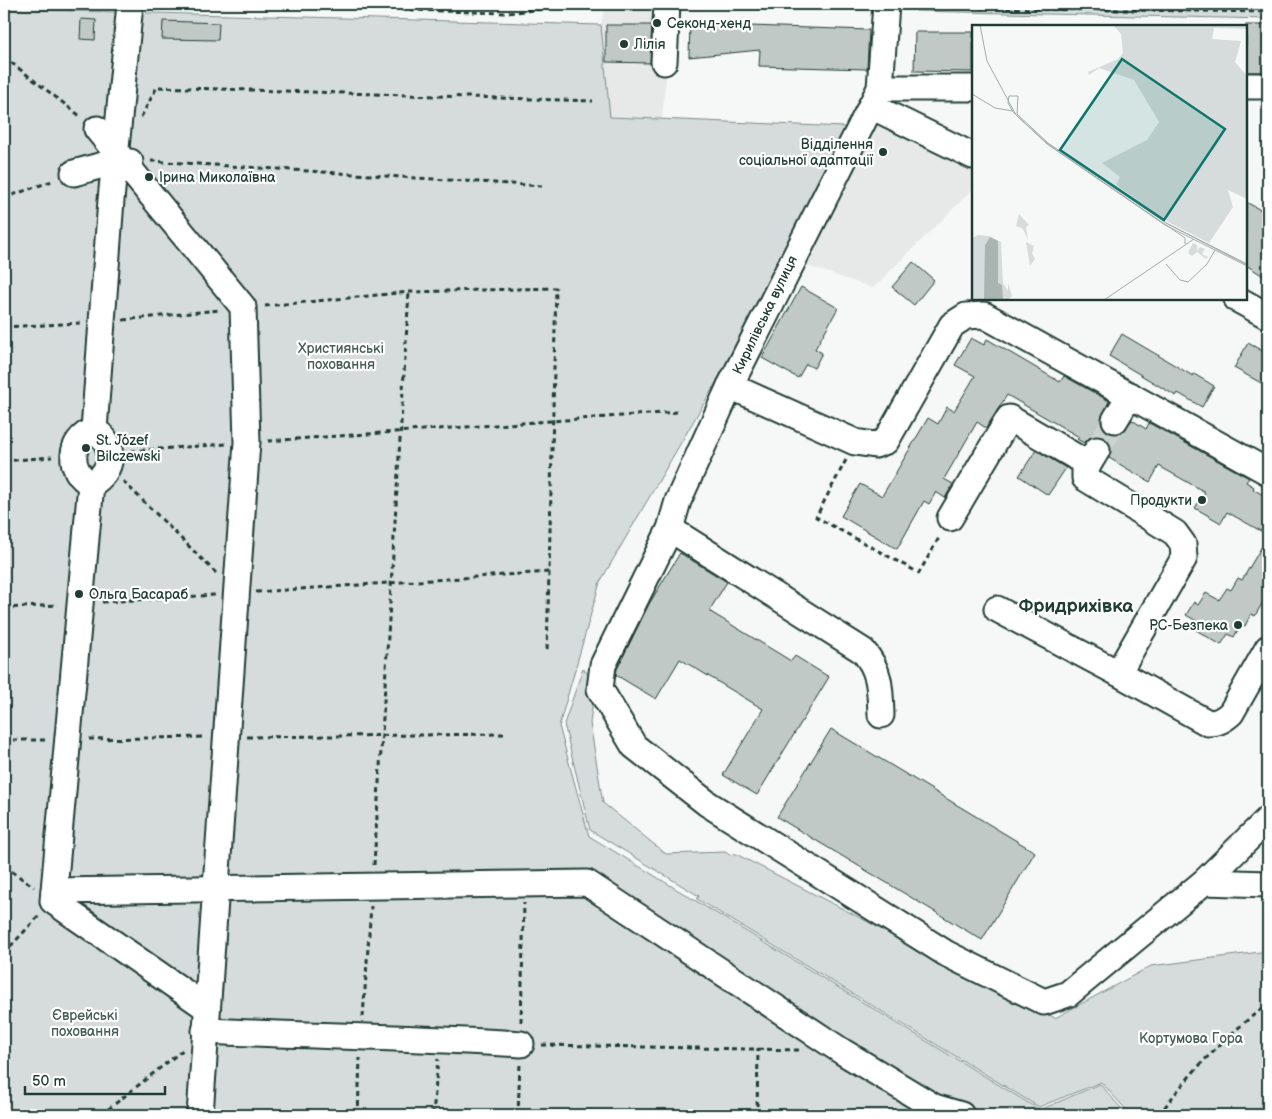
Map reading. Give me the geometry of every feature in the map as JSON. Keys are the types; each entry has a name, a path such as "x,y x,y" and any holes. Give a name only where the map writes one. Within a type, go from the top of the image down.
{"street":[{"path":"94,430 102,322 126,154 130,4"},
{"path":"664,62 667,4"},
{"path":"875,97 885,6"},
{"path":"1247,86 1268,86"},
{"path":"875,97 972,88"},
{"path":"875,97 972,155"},
{"name":"Кирилівська вулиця","path":"875,97 730,386 678,501 670,529 603,665 600,689 634,746 708,804 947,954 1044,1002 1068,994 1204,882 1268,820"},
{"path":"97,128 126,154 243,308 247,442 200,1115"},
{"path":"74,173 126,154"},
{"path":"1238,300 1268,316"},
{"path":"730,386 855,442 874,445 886,441 952,325 966,316 984,315 1268,472"},
{"path":"1115,420 1130,395"},
{"path":"950,518 1009,418 1093,457 1084,474 1088,482 1174,533 1183,544 1184,558 1118,673"},
{"path":"94,430 79,439 73,456 78,472 103,467"},
{"path":"53,896 80,604 106,441 94,430"},
{"path":"670,529 864,651 873,662 879,677 881,714"},
{"path":"997,609 1208,723 1223,720 1231,713 1268,648"},
{"path":"1204,882 1268,884"},
{"path":"53,896 215,889 587,883 844,1052 934,1107 961,1115"},
{"path":"53,896 206,1020 361,1038 440,1039 521,1044"}],"path":[{"path":"218,4 506,13 591,4"},
{"path":"739,4 1268,12"},
{"path":"4,57 97,128"},
{"path":"542,186 126,154 157,87 593,101"},
{"path":"4,198 74,173"},
{"path":"4,327 102,322 409,292 556,288 547,652"},
{"path":"358,1115 361,1038 373,887 409,292"},
{"path":"103,467 247,442 678,412"},
{"path":"855,442 816,517 919,573 950,518"},
{"path":"4,461 73,456"},
{"path":"103,467 236,593"},
{"path":"4,608 550,572"},
{"path":"4,740 504,734"},
{"path":"4,866 53,896 4,953"},
{"path":"518,1115 525,883"},
{"path":"1159,1115 1207,1057 1234,1030 1268,1004"},
{"path":"101,1115 206,1020"},
{"path":"433,1115 440,1039"},
{"path":"521,1044 805,1050"},
{"path":"757,1115 758,1048"}],"shaded area":[{"path":"605,4 673,4 662,119 610,117 601,25"},
{"path":"888,123 972,165 972,190 873,288 805,265 868,129"}],"green space":[{"path":"913,4 1268,4 1268,19 916,11"},
{"name":"Християнські поховання","path":"4,9 601,25 610,117 845,127 747,329 600,582 559,726 589,836 1040,1110 1100,1084 1127,1115 4,1115"},
{"name":"Кортумова Гора","path":"583,668 595,684 590,723 603,803 666,854 725,852 732,856 734,853 1055,1018 1151,966 1268,951 1268,1115 1131,1115 1101,1082 1039,1107 697,899 699,896 590,830 564,724"}],"building":[{"path":"81,19 96,20 95,40 80,39"},
{"path":"163,21 219,23 218,40 162,39"},
{"path":"690,24 869,30 867,69 759,66 760,50 689,57"},
{"name":"Лілія","path":"606,25 652,25 650,63 606,62"},
{"path":"1247,25 1268,25 1268,72 1247,72"},
{"path":"915,32 972,32 972,72 914,71"},
{"path":"1247,203 1266,213 1262,220 1268,224 1268,279 1247,266"},
{"path":"913,262 934,280 914,305 892,287"},
{"path":"801,287 838,308 815,349 822,353 814,368 806,364 798,378 762,358"},
{"path":"1122,334 1193,376 1194,374 1214,386 1202,407 1178,393 1176,396 1109,356"},
{"path":"971,338 984,345 987,339 1060,382 1064,376 1109,401 1101,419 1102,427 1108,433 1122,433 1132,420 1146,429 1149,423 1249,478 1246,482 1254,487 1253,489 1268,498 1268,535 1227,512 1221,523 1195,508 1205,492 1159,466 1150,482 1109,458 1111,450 1105,438 1098,436 1090,437 1084,443 1077,439 1079,437 1007,395 986,428 977,422 944,479 953,484 945,498 936,492 929,504 924,501 897,549 841,516 860,484 882,496 928,418 938,424 947,407 954,411 975,376 955,365"},
{"path":"1248,343 1268,354 1268,370 1261,383 1234,368"},
{"path":"1036,450 1066,468 1048,495 1019,476"},
{"path":"1268,536 1268,593 1255,616 1251,614 1245,626 1241,624 1234,637 1228,634 1221,645 1196,630 1200,623 1186,615 1194,602 1198,605 1206,593 1219,600 1227,588 1231,590 1238,578 1242,580"},
{"path":"680,553 727,582 709,611 791,661 795,656 829,677 757,795 723,775 763,709 680,659 656,699 616,675 617,669 649,604"},
{"path":"831,729 1035,852 982,940 777,817"}],"tunnel":[{"path":"1097,450 1115,420"}],"place":[{"name":"Секонд-хенд","path":"657,23"},
{"name":"Лілія","path":"624,44"},
{"name":"Відділення соціальної адаптації","path":"883,152"},
{"name":"Ірина Миколаївна","path":"149,177"},
{"name":"St. Józef Bilczewski","path":"86,448"},
{"name":"Продукти","path":"1202,500"},
{"name":"Ольга Басараб","path":"79,594"},
{"name":"РС-Безпека","path":"1238,625"}],"district":[{"name":"Фридрихівка","path":"1076,606"}],"park label":[{"name":"Єврейські поховання","path":"85,1024"}]}
